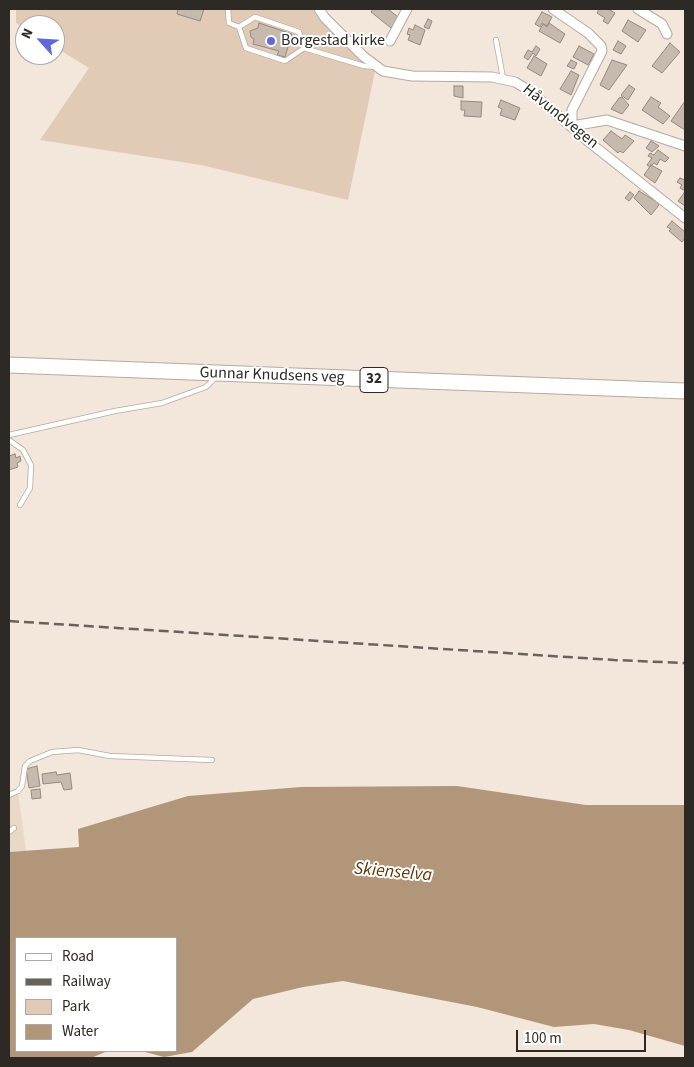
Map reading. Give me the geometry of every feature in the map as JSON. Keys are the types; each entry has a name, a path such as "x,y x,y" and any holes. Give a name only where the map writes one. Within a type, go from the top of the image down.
{"main road":[{"name":"Gunnar Knudsens veg","path":"9,365 685,391"}],"street":[{"name":"Håvundvegen","path":"319,9 325,18 376,67 392,73 412,76 503,78 522,85 685,218"},
{"path":"390,41 407,9"},
{"path":"553,9 588,33 598,42 602,51 572,110 572,126 607,120 685,146"},
{"path":"638,9 662,24 667,34"}],"lane":[{"path":"228,9 229,23 239,27 246,48 285,61 304,48"},
{"path":"239,27 255,17 299,32 304,48"},
{"path":"496,40 503,78"},
{"path":"304,48 364,66 376,67"},
{"path":"9,435 127,409 149,406 196,392 206,387 218,374"},
{"path":"9,440 23,450 31,465 30,488 20,505"},
{"path":"9,795 18,791 22,786 25,766 30,761 52,752 78,750 110,756 212,760"},
{"path":"9,832 14,828"}],"shaded area":[{"path":"9,791 18,792 26,851 9,852"}],"green space":[{"path":"16,9 319,9 376,67 348,200 201,165 40,140 89,68 65,53 65,15 16,15"}],"water":[{"name":"Skienselva","path":"457,786 586,805 685,805 685,1046 629,1030 594,1024 554,1027 477,1007 343,981 303,987 253,999 192,1052 164,1057 145,1052 178,1052 178,937 15,937 15,1052 106,1052 91,1058 9,1058 9,852 79,847 78,829 188,796 301,787"}],"building":[{"path":"178,9 204,9 200,21 177,14"},
{"path":"373,9 388,9 398,17 391,28 371,12"},
{"path":"599,9 608,9 615,13 608,24 603,21 605,18 597,13"},
{"path":"542,12 552,17 547,26 542,23 540,27 535,24"},
{"path":"428,19 432,21 429,29 424,27"},
{"path":"628,20 646,30 638,42 622,31"},
{"name":"Borgestad kirke","path":"259,23 292,34 285,57 277,55 279,51 253,44 254,39 251,37 250,31 258,28"},
{"path":"549,23 565,34 560,43 539,31 543,24 547,27"},
{"path":"415,25 425,30 420,45 408,40 410,35 407,34 409,28 413,30"},
{"path":"618,41 626,46 621,54 613,50"},
{"path":"670,43 680,52 662,73 652,66"},
{"path":"536,46 540,49 536,56 533,53 528,60 524,57 528,50 532,52"},
{"path":"579,46 594,54 588,65 573,57"},
{"path":"534,56 547,64 541,76 527,68"},
{"path":"571,60 577,63 574,69 567,66"},
{"path":"612,60 627,65 609,90 600,85"},
{"path":"571,71 579,75 571,95 560,89"},
{"path":"629,85 635,89 628,100 621,95"},
{"path":"454,86 463,86 463,98 454,96"},
{"path":"622,97 629,105 622,114 611,109 619,98"},
{"path":"651,97 661,103 658,107 670,116 663,124 642,110"},
{"path":"501,100 520,108 515,120 500,115 502,109 498,107"},
{"path":"461,101 482,102 481,117 464,116 465,110 461,110"},
{"path":"685,101 685,130 671,121"},
{"path":"611,131 622,139 625,135 634,141 623,153 620,151 618,153 603,140"},
{"path":"651,141 659,146 652,152 646,148"},
{"path":"658,150 669,158 665,162 660,159 657,165 654,163 650,167 647,165 652,158 648,156 650,153 654,155"},
{"path":"651,165 662,171 655,183 644,175"},
{"path":"680,178 685,180 685,191 680,188 682,185 677,182"},
{"path":"639,191 659,205 651,215 634,198"},
{"path":"630,192 634,195 629,201 625,198"},
{"path":"685,194 685,206 678,201"},
{"path":"672,221 685,232 685,238 682,242 667,227"},
{"path":"15,454 16,458 20,456 21,461 17,463 18,467 9,470 9,456"},
{"path":"37,766 40,786 29,788 26,769"},
{"path":"56,772 57,775 70,773 72,789 64,790 61,782 43,784 42,774"},
{"path":"40,789 41,798 32,799 31,790"}],"railway":[{"path":"9,621 685,663"}],"place":[{"name":"Borgestad kirke","path":"271,41"}]}
